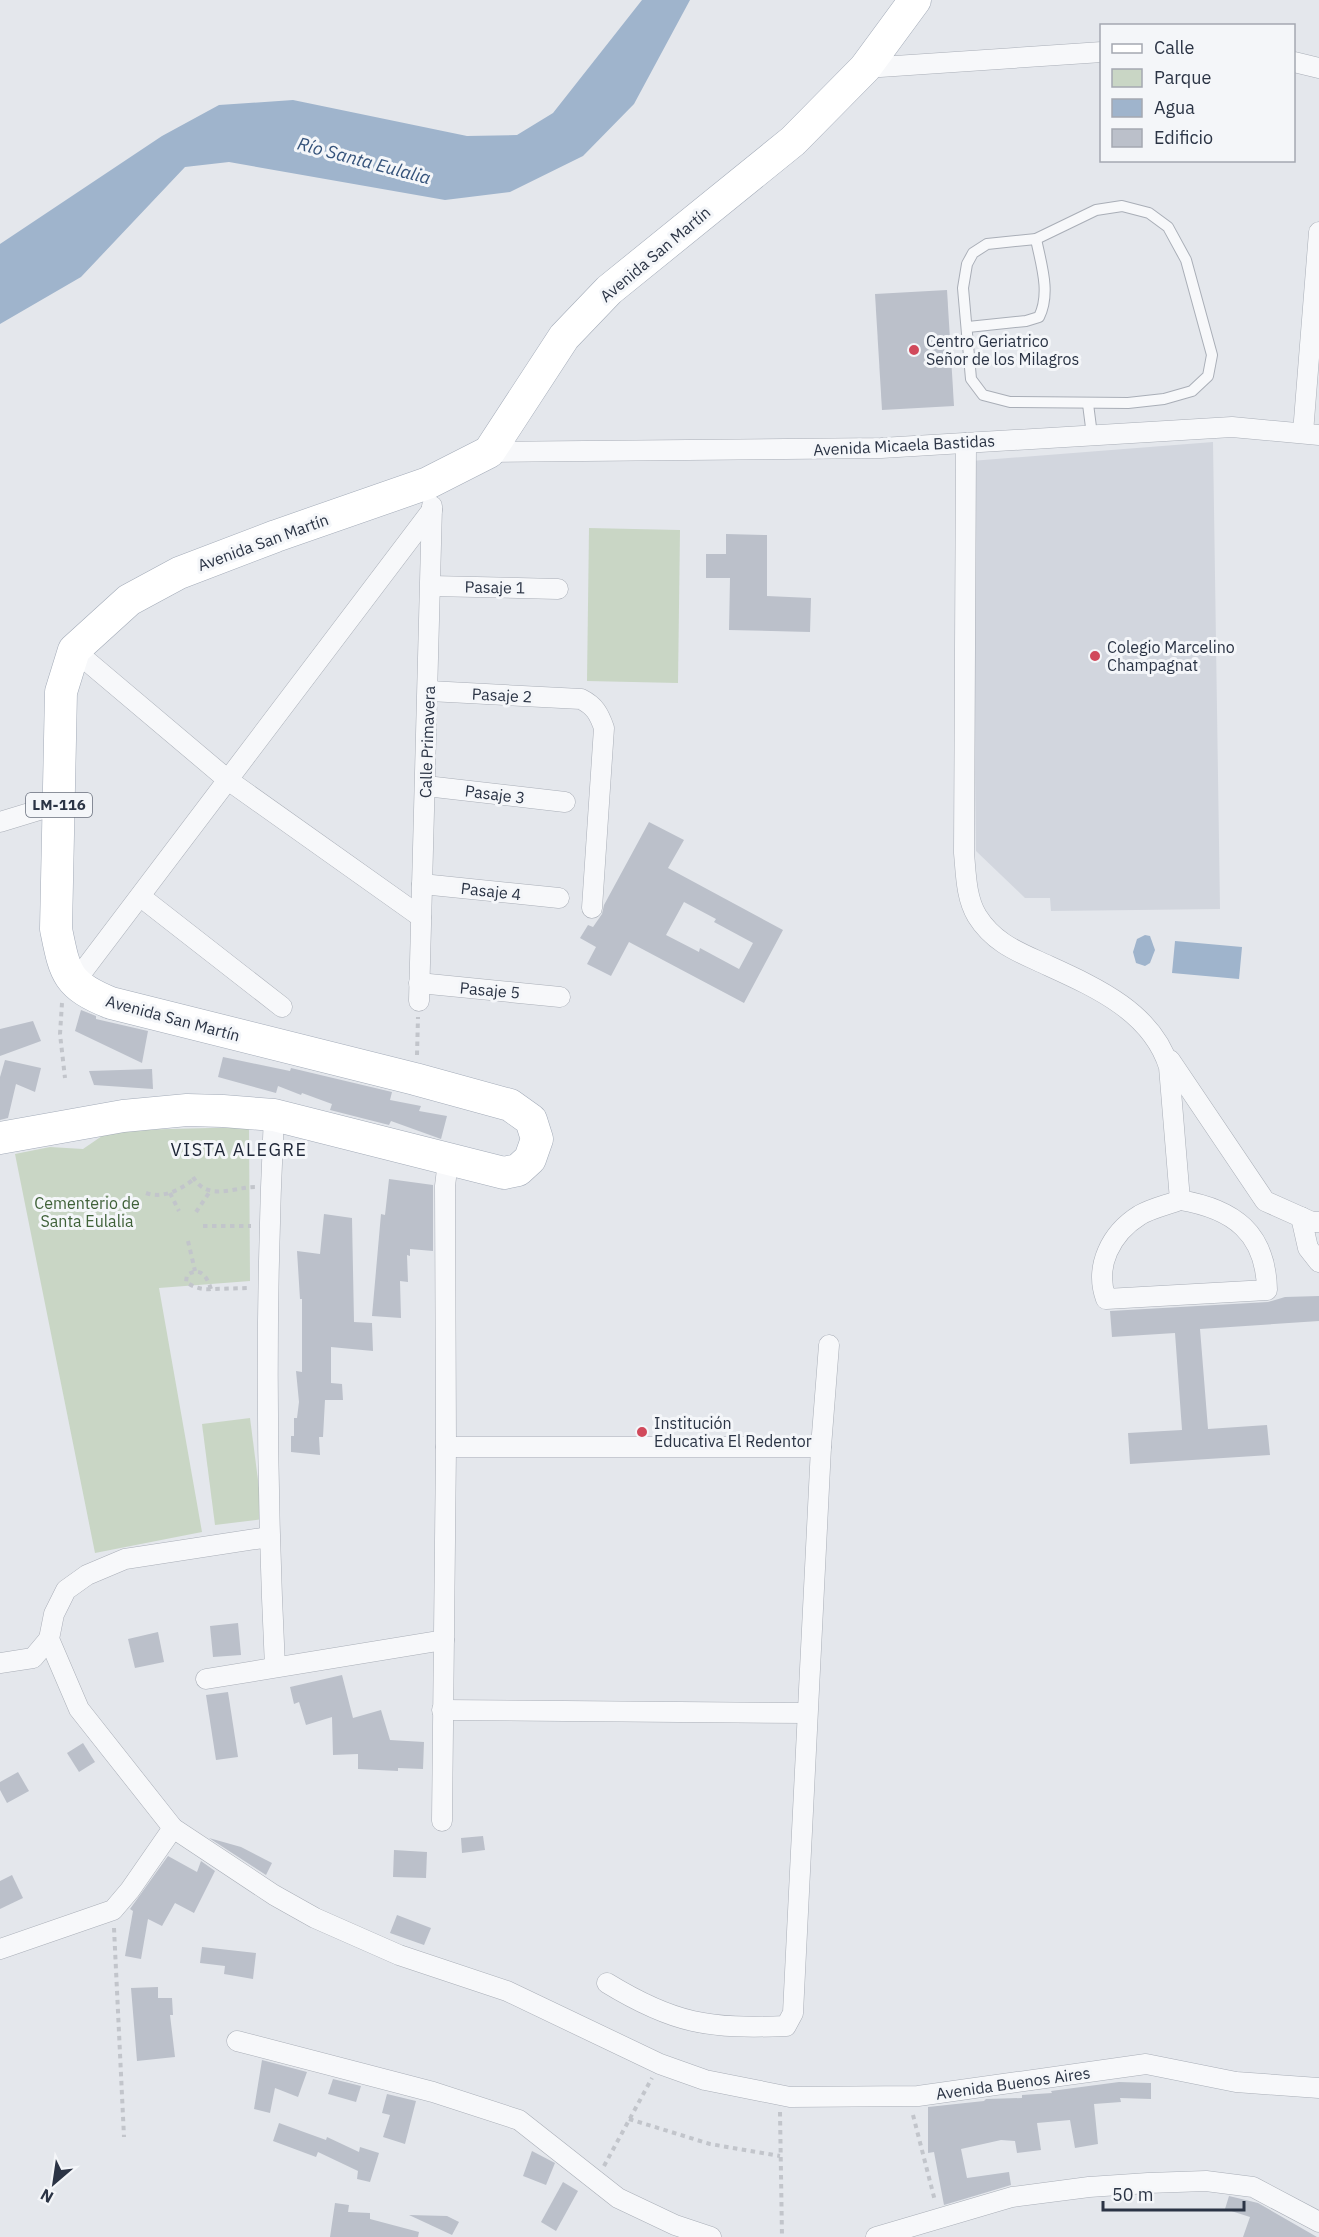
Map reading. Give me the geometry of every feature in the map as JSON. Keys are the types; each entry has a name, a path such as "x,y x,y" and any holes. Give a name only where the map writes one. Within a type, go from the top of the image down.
{"main road":[{"name":"Avenida San Martín","path":"74,650 129,600 179,573 276,536 430,496 489,452 564,337 609,290 793,141 865,69 915,0"},
{"name":"LM-116","path":"69,975 56,929 61,692 74,650"},
{"name":"Avenida San Martín","path":"0,1138 123,1116 187,1110 274,1115 448,1161 504,1173 518,1170 530,1160 537,1139 531,1120 510,1105 111,1003 69,975"}],"street":[{"path":"865,69 1100,51"},
{"path":"1295,62 1319,68"},
{"path":"1311,434 1319,232"},
{"name":"Avenida Micaela Bastidas","path":"489,452 880,448 1232,427 1311,434"},
{"path":"966,443 964,854 969,893 977,915 1000,944 1114,999 1153,1034 1265,1201 1310,1220 1308,1248 1319,1262"},
{"path":"69,975 141,897 228,780 430,496"},
{"name":"Calle Primavera","path":"419,992 429,691 430,496"},
{"name":"Pasaje 1","path":"431,586 558,589"},
{"path":"74,650 228,780 421,917"},
{"name":"Pasaje 2","path":"429,691 576,699 592,705 600,715 604,728 592,908"},
{"name":"Pasaje 3","path":"426,786 565,802"},
{"path":"0,822 59,804"},
{"name":"Pasaje 4","path":"422,884 559,898"},
{"path":"141,897 282,1006"},
{"name":"Pasaje 5","path":"419,992 560,997"},
{"path":"1165,1053 1169,1067 1180,1200"},
{"path":"274,1115 270,1187 269,1537 275,1667"},
{"path":"442,1821 446,1447 445,1186 448,1161"},
{"path":"1180,1200 1218,1211 1237,1220 1252,1233 1260,1247 1266,1268 1267,1290 1106,1299 1101,1286 1102,1270 1105,1255 1114,1239 1123,1227 1142,1214 1180,1200"},
{"path":"607,1983 636,2001 678,2020 734,2028 786,2026 793,2013 821,1447 829,1345"},
{"path":"446,1447 821,1447"},
{"path":"0,1663 33,1658 50,1639 54,1614 66,1590 87,1575 125,1559 269,1537"},
{"name":"Avenida Buenos Aires","path":"50,1639 79,1708 173,1828 274,1895 315,1918 399,1954 507,1991 660,2064 705,2080 790,2097 908,2096 1146,2064 1236,2082 1319,2088"},
{"path":"206,1679 444,1640"},
{"path":"442,1710 807,1713"},
{"path":"0,1949 113,1910 130,1890 173,1828"},
{"path":"237,2041 433,2092 519,2120 618,2198 675,2225 711,2237"},
{"path":"876,2237 1012,2197 1089,2187 1206,2181 1253,2187 1319,2222"}],"lane":[{"path":"1122,206 1149,213 1168,227 1186,260 1212,355 1208,376 1192,391 1164,399 1088,404 1010,402 983,395 971,379 963,288 967,264 974,254 987,244 1036,239 1096,210 1122,206"},
{"path":"968,327 1026,321 1039,316 1045,306 1045,284 1036,239"},
{"path":"1088,404 1092,435"}],"path":[{"path":"65,1078 60,1034 69,975"},
{"path":"415,1079 419,992"},
{"path":"146,1193 152,1195 170,1193 193,1178 212,1190 229,1192 247,1187 270,1187"},
{"path":"196,1212 212,1190"},
{"path":"170,1193 179,1211"},
{"path":"203,1226 270,1226"},
{"path":"188,1241 195,1271"},
{"path":"211,1289 205,1275 195,1271 187,1275 186,1282 192,1287 211,1289 270,1287"},
{"path":"113,1910 124,2138"},
{"path":"596,2180 660,2064"},
{"path":"779,2095 782,2237"},
{"path":"908,2096 939,2219"},
{"path":"629,2120 710,2144 780,2157"}],"shaded area":[{"name":"Colegio Marcelino Champagnat","path":"1213,442 1220,909 1051,911 1050,898 1025,898 976,851 971,461"}],"green space":[{"path":"589,528 680,530 678,683 587,681"},
{"name":"Cementerio de Santa Eulalia","path":"249,1127 250,1281 159,1288 202,1532 95,1553 15,1154 50,1147 83,1149 102,1136 132,1130"},
{"path":"250,1418 263,1519 215,1525 202,1424"}],"water":[{"name":"Río Santa Eulalia","path":"642,0 690,0 634,104 583,156 510,192 445,200 229,162 185,167 81,277 0,324 0,244 162,136 219,105 293,100 467,136 517,135 553,113"},
{"path":"1145,935 1150,936 1155,950 1150,963 1145,966 1136,963 1133,952 1137,939"},
{"path":"1175,941 1242,947 1239,979 1172,973"}],"building":[{"name":"Centro Geriatrico Señor de los Milagros","path":"947,290 954,406 882,410 875,294"},
{"path":"726,534 767,535 767,596 811,598 810,632 729,630 730,578 706,578 706,554 726,554"},
{"path":"649,822 684,840 668,868 783,930 744,1003 629,942 611,976 587,964 596,947 580,938 588,925 593,927 602,914 604,905","holes":["684,902 716,919 714,922 753,943 739,969 700,948 699,952 666,935"]},
{"path":"81,1010 96,1016 96,1019 148,1031 142,1063 75,1031"},
{"path":"33,1021 41,1041 0,1056 0,1029"},
{"path":"223,1057 290,1071 291,1068 392,1092 390,1100 421,1106 419,1111 447,1116 441,1139 391,1121 389,1125 330,1110 332,1104 278,1086 276,1093 218,1077"},
{"path":"5,1060 41,1068 35,1092 16,1084 8,1118 0,1120 0,1077"},
{"path":"152,1069 153,1089 94,1085 89,1071"},
{"path":"389,1179 433,1185 433,1251 410,1249 410,1256 407,1255 408,1282 400,1281 401,1318 372,1316 381,1214 385,1215"},
{"path":"324,1214 352,1218 354,1322 372,1323 373,1351 331,1347 331,1383 342,1384 343,1400 325,1400 323,1437 319,1437 320,1455 291,1452 291,1436 294,1436 294,1418 297,1418 299,1402 296,1371 302,1372 302,1299 300,1299 297,1251 320,1254"},
{"path":"1319,1296 1319,1321 1200,1329 1208,1429 1267,1425 1270,1455 1130,1464 1128,1433 1182,1430 1175,1333 1112,1337 1110,1311 1268,1302 1285,1297"},
{"path":"238,1623 241,1655 213,1657 210,1626"},
{"path":"158,1632 164,1662 135,1668 128,1639"},
{"path":"342,1675 353,1718 381,1710 390,1740 424,1742 423,1769 398,1768 398,1771 358,1769 358,1754 333,1755 332,1717 306,1725 299,1702 294,1704 290,1687"},
{"path":"228,1692 238,1757 216,1760 206,1695"},
{"path":"83,1743 95,1762 79,1772 67,1753"},
{"path":"18,1772 29,1791 7,1803 0,1790 0,1782"},
{"path":"483,1836 485,1850 462,1853 461,1838"},
{"path":"209,1838 241,1847 272,1863 266,1875"},
{"path":"394,1850 427,1852 426,1878 393,1877"},
{"path":"168,1856 197,1872 201,1861 215,1871 194,1913 175,1903 162,1926 148,1919 141,1959 125,1956 133,1911 130,1909"},
{"path":"12,1875 23,1898 0,1909 0,1881"},
{"path":"397,1915 431,1928 424,1945 390,1933"},
{"path":"202,1947 256,1953 253,1979 224,1974 225,1966 200,1963"},
{"path":"158,1987 158,1998 172,1998 173,2015 170,2015 175,2057 137,2061 131,1988"},
{"path":"262,2060 307,2072 298,2097 275,2088 270,2113 254,2109"},
{"path":"333,2079 361,2086 356,2102 328,2094"},
{"path":"1119,2082 1151,2083 1151,2099 1120,2098 1121,2102 1094,2104 1098,2144 1075,2148 1070,2120 1037,2123 1041,2150 1017,2153 1015,2141 1001,2140 961,2149 967,2178 1009,2172 1011,2185 944,2205 934,2152 928,2153 928,2107 986,2099 1022,2098 1022,2095 1052,2093 1051,2091"},
{"path":"387,2094 416,2101 405,2144 383,2137 390,2115 382,2113"},
{"path":"279,2123 326,2140 327,2137 359,2152 360,2147 379,2153 370,2182 357,2179 358,2171 318,2152 316,2157 273,2141"},
{"path":"532,2151 555,2163 546,2185 523,2176"},
{"path":"563,2182 578,2191 556,2231 541,2222"},
{"path":"1229,2196 1258,2203 1317,2237 1243,2237 1250,2217 1225,2209"},
{"path":"335,2203 349,2205 348,2212 370,2213 370,2219 419,2232 418,2237 330,2237"},
{"path":"409,2215 447,2216 459,2222 452,2235"}],"place":[{"name":"Centro Geriatrico Señor de los Milagros","path":"914,350"},
{"name":"Colegio Marcelino Champagnat","path":"1095,656"},
{"name":"Institución Educativa El Redentor","path":"642,1432"}],"district":[{"name":"VISTA ALEGRE","path":"239,1150"}]}
